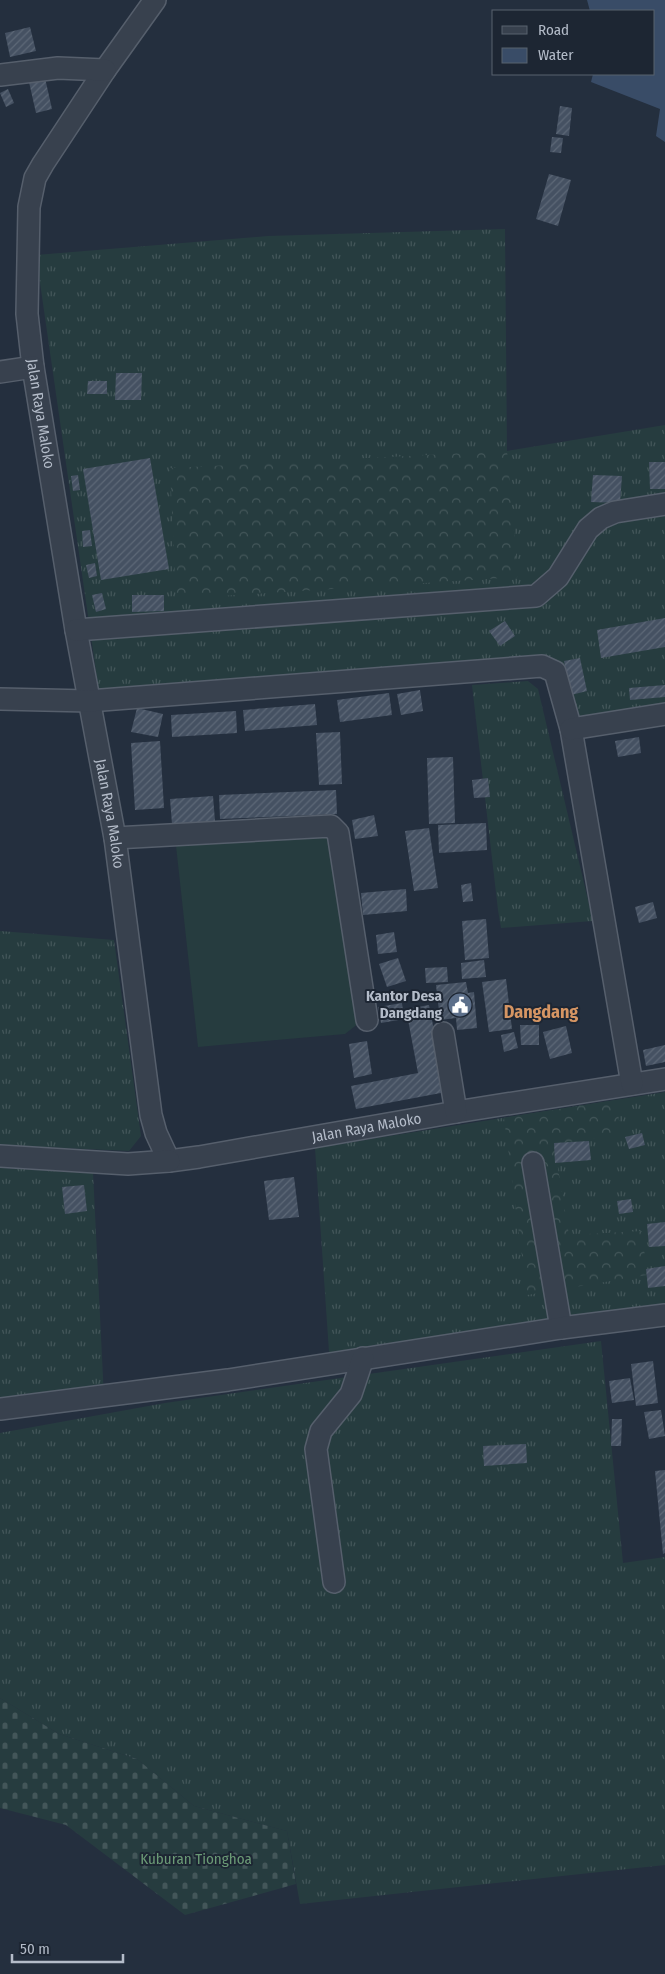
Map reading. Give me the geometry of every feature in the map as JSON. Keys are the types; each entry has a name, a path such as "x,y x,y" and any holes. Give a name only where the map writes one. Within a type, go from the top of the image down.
{"street":[{"name":"Jalan Raya Maloko","path":"155,0 105,70 35,178 29,208 27,314 32,366 76,630 115,838 150,1115 169,1161 284,1143 456,1112 665,1079"},
{"path":"0,75 58,68 105,70"},
{"path":"0,372 32,366"},
{"path":"76,630 536,596 558,576 588,529 601,518 624,510 665,504"},
{"path":"0,699 89,701 542,666 555,672 571,729 632,1084"},
{"path":"571,729 665,714"},
{"path":"115,838 330,826 338,834 367,1020"},
{"path":"443,1032 456,1112"},
{"path":"0,1156 128,1164 169,1161"},
{"path":"533,1163 561,1328"},
{"path":"0,1409 228,1380 561,1328 665,1316"},
{"path":"334,1582 316,1449 321,1431 351,1394 363,1358"}],"green space":[{"path":"505,229 507,451 665,425 665,711 565,725 551,662 99,692 36,255 268,236"},
{"path":"507,451 518,577 176,599 170,468"},
{"path":"528,681 538,689 593,921 501,928 472,685"},
{"path":"333,833 359,1023 345,1034 198,1047 176,846"},
{"path":"0,931 114,940 141,1136 129,1151 0,1145"},
{"path":"665,1092 665,1319 330,1366 315,1148"},
{"path":"616,1100 621,1135 554,1144 569,1235 642,1231 647,1275 527,1295 504,1118"},
{"path":"0,1168 93,1172 104,1398 0,1410"},
{"path":"601,1341 623,1563 665,1557 665,1865 300,1904 287,1831 194,1806 137,1759 59,1734 0,1698 0,1433 165,1403"},
{"name":"Kuburan Tionghoa","path":"0,1698 59,1734 137,1759 194,1806 287,1831 296,1884 185,1915 66,1825 0,1808"}],"water":[{"path":"587,0 665,0 665,142 656,136 660,109 591,82 593,75 655,75 655,10 590,10"}],"building":[{"path":"30,27 36,51 10,57 5,33"},
{"path":"45,78 52,109 36,113 29,82"},
{"path":"8,89 14,103 6,107 0,93"},
{"path":"560,106 572,108 569,136 556,134"},
{"path":"552,137 563,138 561,153 550,152"},
{"path":"549,174 571,180 558,226 536,219"},
{"path":"116,373 142,373 141,400 115,400"},
{"path":"88,381 107,381 107,394 87,394"},
{"path":"150,458 169,569 101,580 83,469"},
{"path":"649,462 665,462 665,489 650,489"},
{"path":"78,475 80,490 73,491 71,476"},
{"path":"593,475 622,476 620,503 591,502"},
{"path":"90,530 92,546 83,547 82,531"},
{"path":"95,563 97,576 89,578 86,565"},
{"path":"102,593 106,609 96,612 92,595"},
{"path":"132,595 164,595 164,611 132,612"},
{"path":"665,618 665,647 601,658 597,630"},
{"path":"505,621 515,636 500,646 489,631"},
{"path":"580,658 587,691 571,695 564,661"},
{"path":"665,685 665,697 630,700 629,688"},
{"path":"420,690 423,711 401,715 397,694"},
{"path":"389,693 392,715 340,722 337,700"},
{"path":"315,704 317,725 245,731 243,710"},
{"path":"137,708 163,714 158,737 131,732"},
{"path":"236,711 237,733 172,737 171,715"},
{"path":"340,732 342,784 319,785 316,733"},
{"path":"639,737 641,753 618,757 615,741"},
{"path":"160,741 164,808 135,810 131,743"},
{"path":"453,757 455,823 429,824 427,758"},
{"path":"488,778 490,797 474,798 472,780"},
{"path":"336,790 337,814 220,819 219,795"},
{"path":"213,796 215,821 172,824 170,799"},
{"path":"374,815 378,836 355,839 352,820"},
{"path":"486,823 487,850 439,853 438,825"},
{"path":"429,828 438,888 414,891 405,831"},
{"path":"471,883 473,901 463,902 461,885"},
{"path":"406,889 407,911 363,915 361,893"},
{"path":"653,902 657,918 639,923 635,907"},
{"path":"486,919 489,958 465,960 462,921"},
{"path":"394,932 397,952 378,954 376,935"},
{"path":"398,958 406,981 387,987 379,964"},
{"path":"484,960 486,977 462,979 461,963"},
{"path":"447,967 448,982 426,983 425,968"},
{"path":"506,979 512,1029 489,1032 482,982"},
{"path":"466,982 468,993 474,992 477,1028 457,1030 456,1018 440,1020 436,985"},
{"path":"402,1003 404,1019 381,1023 378,1007"},
{"path":"429,1005 446,1092 356,1109 351,1086 418,1073 406,1009"},
{"path":"520,1025 539,1025 539,1045 521,1045"},
{"path":"566,1026 572,1053 550,1059 543,1032"},
{"path":"514,1032 518,1048 504,1052 501,1035"},
{"path":"367,1041 372,1074 354,1078 349,1044"},
{"path":"665,1045 665,1062 646,1066 643,1050"},
{"path":"642,1133 645,1145 629,1149 625,1137"},
{"path":"589,1141 591,1160 555,1163 554,1143"},
{"path":"294,1177 299,1217 269,1220 264,1181"},
{"path":"84,1185 87,1211 65,1214 62,1187"},
{"path":"631,1199 633,1212 619,1214 617,1201"},
{"path":"665,1222 665,1246 649,1247 647,1224"},
{"path":"665,1266 665,1286 648,1288 646,1269"},
{"path":"653,1361 658,1403 636,1406 631,1364"},
{"path":"630,1378 634,1400 612,1403 609,1381"},
{"path":"661,1410 665,1436 649,1439 644,1412"},
{"path":"612,1419 622,1419 621,1446 611,1446"},
{"path":"526,1444 527,1463 484,1466 483,1446"},
{"path":"665,1470 665,1553 663,1554 655,1471"}],"place":[{"name":"Kantor Desa Dangdang","path":"460,1005"}],"district":[{"name":"Dangdang","path":"541,1012"}]}
